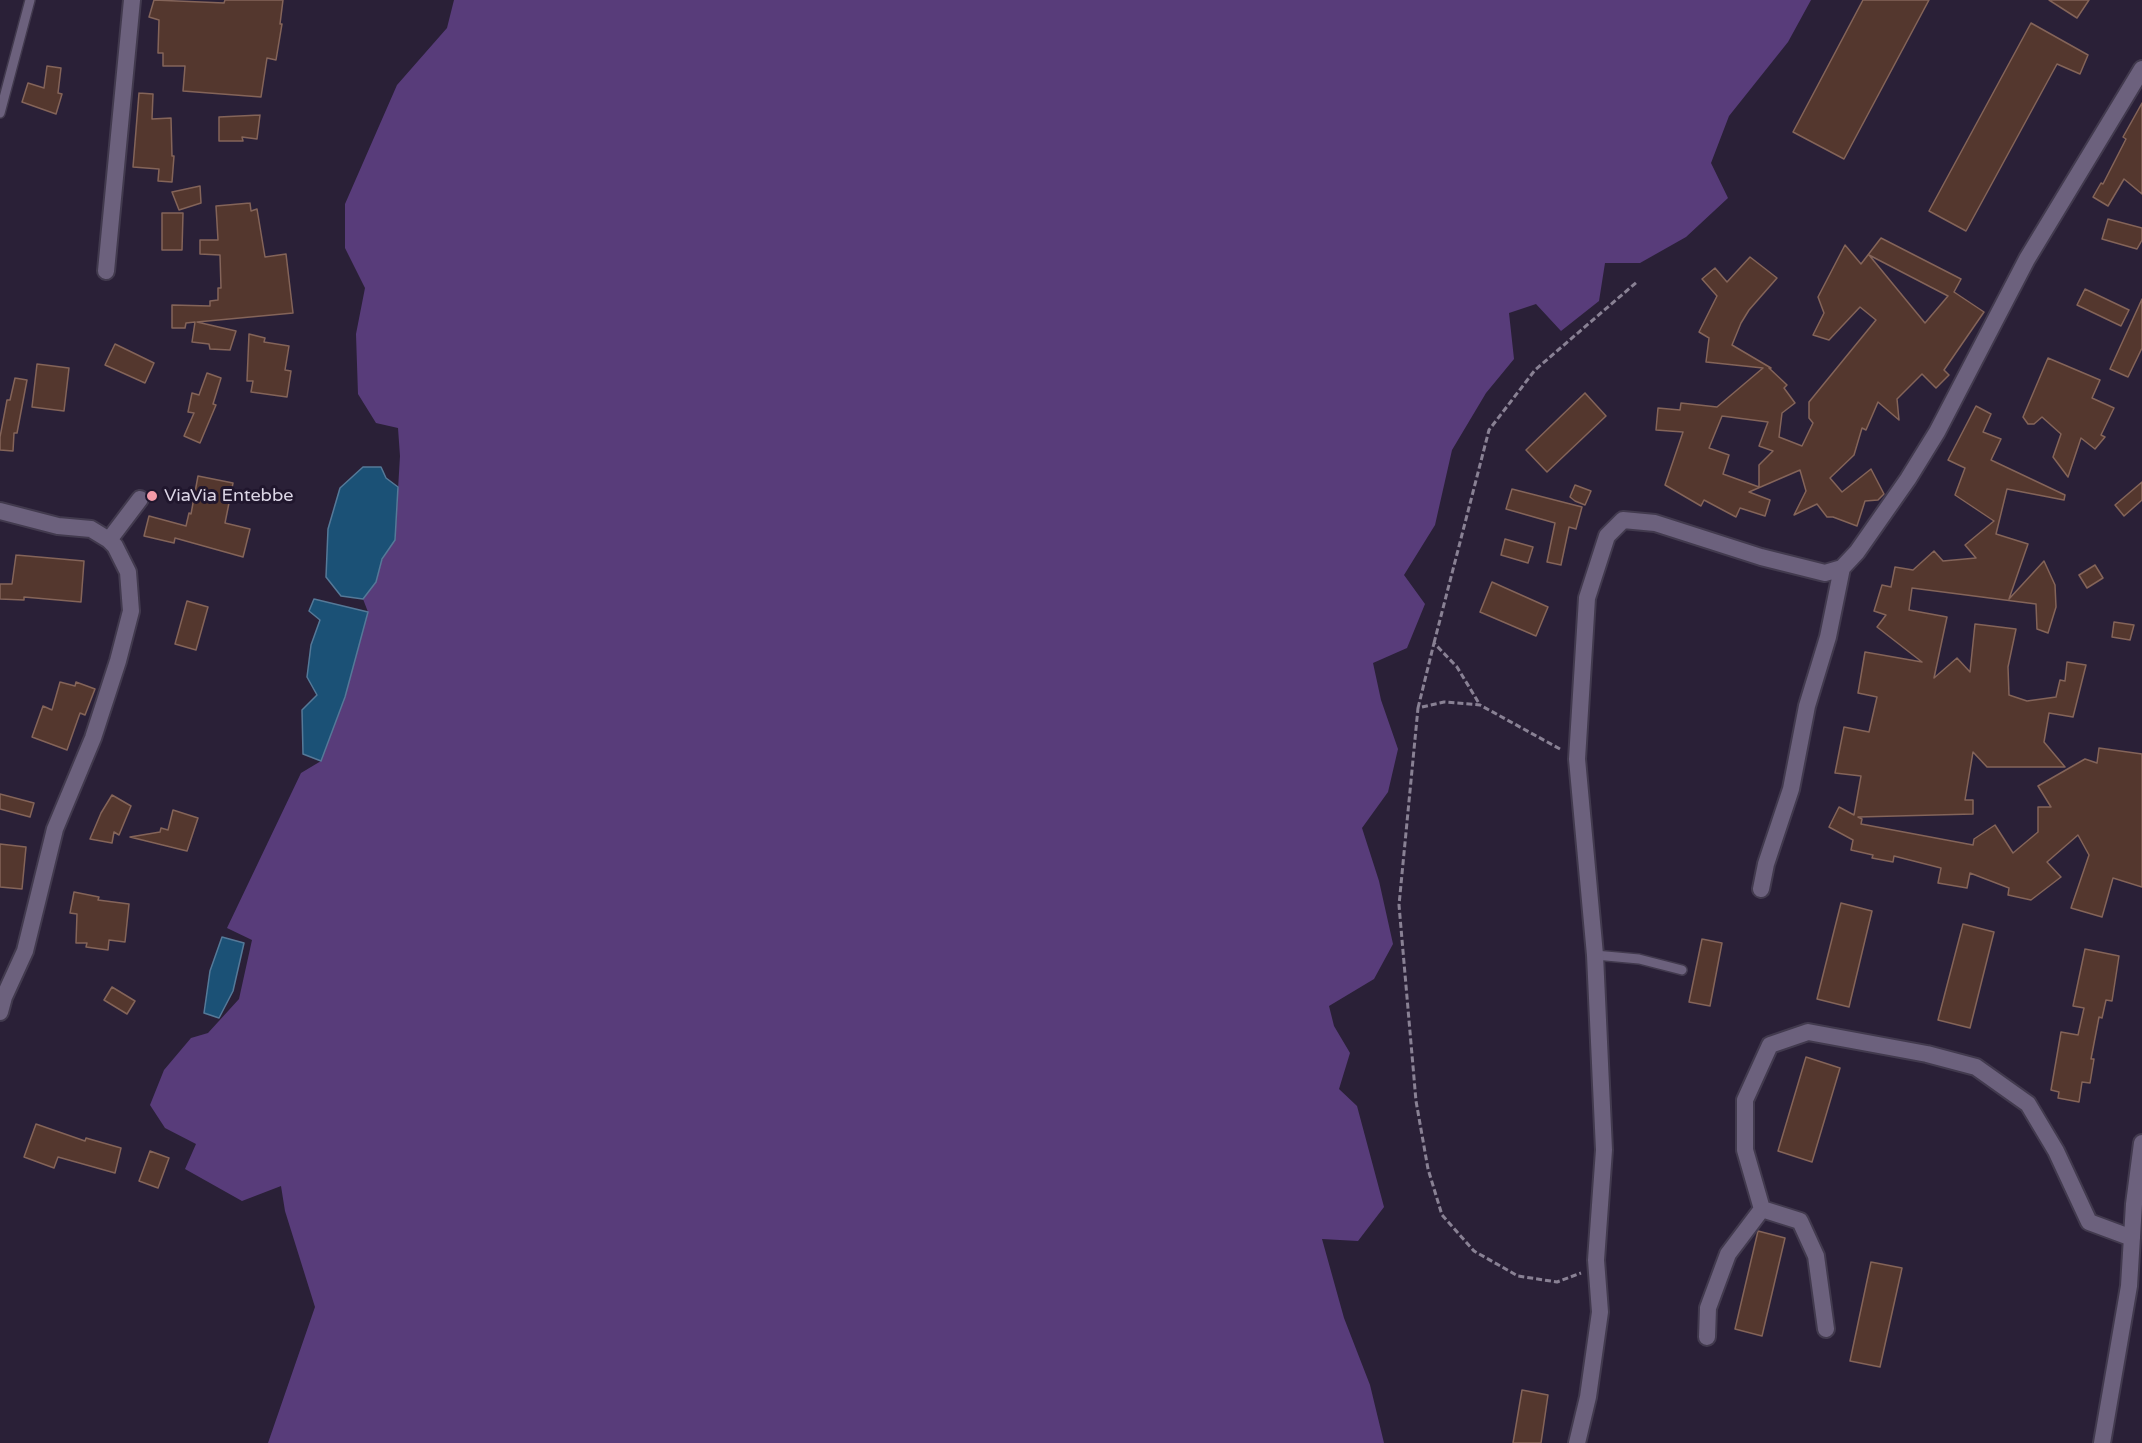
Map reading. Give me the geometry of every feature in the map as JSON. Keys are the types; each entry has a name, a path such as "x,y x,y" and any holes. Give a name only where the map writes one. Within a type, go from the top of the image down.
{"street":[{"path":"106,271 132,0"},
{"path":"1577,1443 1588,1397 1600,1312 1596,1260 1604,1150 1595,955 1577,759 1587,598 1607,536 1623,520 1655,523 1761,557 1826,573 1842,568 1857,552 1908,479 1937,432 2027,259 2142,69"},
{"path":"109,540 140,499"},
{"path":"0,511 58,526 91,529 109,540 115,546 128,572 131,611 118,661 93,738 55,829 25,951 4,997 0,1012"},
{"path":"1761,889 1766,864 1791,789 1807,706 1828,637 1842,568"},
{"path":"1762,1209 1745,1150 1745,1100 1770,1045 1808,1032 1927,1054 1976,1067 2028,1104 2056,1151 2089,1222 2132,1238"},
{"path":"2102,1443 2129,1286 2134,1204 2142,1143"},
{"path":"1762,1209 1800,1221 1816,1256 1826,1329"},
{"path":"1707,1337 1708,1308 1728,1254 1762,1209"}],"lane":[{"path":"0,113 30,0"},
{"path":"1595,955 1638,959 1682,970"}],"path":[{"path":"1596,1260 1586,1271 1557,1282 1518,1276 1474,1251 1442,1215 1428,1169 1416,1101 1399,904 1418,708 1489,430 1534,370 1638,281"},
{"path":"1434,643 1457,667 1480,705"},
{"path":"1418,708 1444,702 1480,705 1577,759"}],"shaded area":[{"path":"454,0 1811,0 1788,42 1729,116 1711,163 1728,198 1686,237 1640,263 1605,263 1599,301 1561,331 1536,304 1509,313 1514,359 1486,393 1452,450 1435,525 1404,575 1425,604 1407,648 1373,663 1381,700 1398,749 1388,792 1362,828 1379,881 1393,944 1374,979 1329,1006 1334,1026 1350,1053 1339,1089 1357,1106 1384,1207 1358,1241 1322,1239 1344,1318 1370,1385 1384,1443 268,1443 315,1307 285,1211 281,1186 242,1201 185,1169 196,1144 165,1128 150,1105 164,1070 191,1038 208,1033 239,999 252,940 227,928 301,773 321,761 345,697 368,612 363,599 376,582 382,560 395,540 400,456 398,428 376,423 358,394 356,334 365,288 345,248 345,204 397,85 447,28"}],"water":[{"path":"363,467 381,467 386,478 398,487 395,540 382,559 376,582 363,599 341,596 326,577 328,529 340,488"},
{"path":"314,599 368,612 345,697 321,761 303,754 302,710 317,695 307,677 311,645 320,620 309,611"},
{"path":"222,937 244,943 233,991 219,1018 204,1013 210,971"}],"building":[{"path":"154,0 224,3 225,0 283,0 276,60 267,58 261,97 183,91 185,66 163,66 163,53 158,53 159,20 149,17"},
{"path":"1863,0 1929,0 1844,159 1793,132"},
{"path":"2049,0 2089,0 2077,18"},
{"path":"2031,23 2088,55 2080,74 2057,64 1966,231 1929,211"},
{"path":"47,66 61,68 58,93 62,94 56,114 22,102 28,83 44,88"},
{"path":"139,93 153,94 152,119 171,118 172,156 174,156 172,182 158,181 159,169 133,167"},
{"path":"2142,103 2142,194 2124,179 2108,206 2093,197 2101,183 2103,184 2126,139 2123,137"},
{"path":"260,115 257,139 242,137 243,141 219,141 219,117"},
{"path":"200,186 201,203 179,210 172,192"},
{"path":"250,203 251,211 257,209 265,257 286,254 293,313 197,322 236,331 230,350 210,349 209,344 192,342 195,322 186,323 185,328 172,328 172,305 210,306 210,301 218,300 218,288 221,288 220,255 200,254 200,240 218,240 216,206"},
{"path":"162,213 183,213 182,250 162,250"},
{"path":"2108,219 2142,228 2142,240 2137,249 2102,239"},
{"path":"1881,238 1961,279 1954,292 1984,312 1944,370 1949,375 1936,388 1922,374 1897,399 1899,420 1878,402 1866,430 1862,428 1854,455 1830,478 1842,492 1871,469 1884,494 1878,500 1865,501 1857,526 1827,517 1817,504 1794,515 1806,491 1800,470 1749,492 1770,500 1765,516 1740,508 1736,517 1704,500 1701,506 1665,485 1683,432 1656,430 1658,408 1680,410 1681,403 1717,407 1763,368 1706,362 1709,338 1699,332 1717,296 1702,279 1715,268 1727,282 1750,257 1777,278 1749,310 1732,345 1771,368 1769,368 1787,385 1784,388 1795,403 1782,413 1779,437 1802,446 1813,423 1809,418 1809,402 1876,320 1860,307 1829,340 1813,335 1824,313 1818,297 1845,245 1861,264","holes":["1869,255 1948,296 1925,323","1722,416 1768,422 1759,446 1773,451 1759,465 1759,487 1723,474 1729,455 1709,448"]},
{"path":"2085,289 2129,310 2121,326 2077,305"},
{"path":"2142,299 2142,348 2128,377 2110,369"},
{"path":"249,334 265,338 264,342 289,346 285,370 291,371 287,397 251,392 253,381 247,381"},
{"path":"115,344 154,363 145,383 105,365"},
{"path":"2048,358 2100,380 2092,398 2114,408 2101,435 2105,437 2095,449 2081,438 2068,477 2053,457 2061,434 2042,417 2034,424 2028,424 2023,417"},
{"path":"37,364 69,368 64,411 32,407"},
{"path":"207,373 221,378 213,404 216,405 200,443 184,436 194,413 188,412 192,393 199,395"},
{"path":"15,378 27,380 17,433 14,433 13,451 0,450 0,437 7,400 10,400"},
{"path":"1585,393 1606,416 1547,472 1526,450"},
{"path":"1976,406 1991,414 1983,432 2001,439 1991,460 2065,495 2064,500 2007,489 1996,534 2028,544 2009,599 2044,561 2055,585 2056,607 2048,633 2037,629 2036,604 1912,588 1909,610 1947,617 1934,678 1957,658 1970,672 1975,624 2016,629 2008,667 2009,695 2027,701 2056,697 2060,680 2065,681 2067,662 2086,665 2073,717 2049,713 2044,742 2065,767 1987,767 1973,752 1965,800 1973,800 1973,814 1858,817 1862,819 1861,824 1973,845 1974,839 1995,825 2013,853 2038,832 2038,807 2051,807 2038,786 2085,759 2097,763 2099,748 2142,754 2142,887 2113,878 2102,917 2071,908 2089,855 2078,835 2047,862 2061,877 2031,900 2008,895 2009,888 1970,873 1967,888 1938,883 1941,868 1894,856 1893,862 1872,858 1873,855 1851,850 1853,840 1829,827 1839,807 1854,815 1861,776 1835,773 1844,727 1869,732 1877,697 1858,693 1865,652 1922,662 1877,627 1886,615 1874,611 1882,585 1891,587 1895,567 1913,570 1934,551 1943,561 1976,558 1965,545 1994,521 1955,495 1965,468 1948,460"},
{"path":"198,476 233,483 225,523 250,529 243,557 175,538 174,543 144,536 149,516 186,526 189,513 191,514"},
{"path":"2142,482 2142,500 2124,516 2115,505"},
{"path":"1575,485 1591,491 1585,505 1570,497"},
{"path":"1512,489 1582,507 1576,529 1569,527 1561,565 1547,562 1555,523 1506,509"},
{"path":"1505,539 1533,547 1528,563 1501,555"},
{"path":"16,555 84,561 81,602 24,597 24,600 0,599 0,584 12,584"},
{"path":"2095,565 2103,578 2087,588 2079,575"},
{"path":"1492,582 1548,607 1536,636 1480,612"},
{"path":"187,601 208,607 196,650 175,644"},
{"path":"2114,622 2134,625 2130,640 2112,637"},
{"path":"60,682 75,686 76,682 95,689 85,715 80,713 67,750 32,737 43,706 52,710"},
{"path":"0,794 34,803 30,817 0,809"},
{"path":"112,795 131,806 119,835 114,832 112,843 90,839 101,813"},
{"path":"173,810 198,818 187,851 130,837 160,832 161,828 168,830"},
{"path":"0,844 26,847 22,889 0,887"},
{"path":"74,892 99,897 98,900 129,904 125,942 109,940 108,950 86,947 87,943 76,943 77,914 70,913"},
{"path":"1841,903 1872,911 1849,1007 1817,999"},
{"path":"1963,924 1994,932 1970,1028 1938,1020"},
{"path":"1702,939 1722,943 1710,1006 1689,1002"},
{"path":"2085,949 2119,956 2112,1001 2106,1000 2102,1018 2099,1017 2091,1059 2094,1059 2090,1083 2082,1082 2079,1102 2058,1098 2059,1092 2051,1090 2061,1032 2078,1035 2084,1008 2073,1006"},
{"path":"112,987 135,1001 127,1014 104,1000"},
{"path":"1806,1057 1840,1068 1812,1162 1778,1151"},
{"path":"36,1124 85,1141 86,1138 121,1148 115,1173 58,1157 54,1168 24,1157"},
{"path":"150,1151 169,1158 158,1188 139,1181"},
{"path":"1758,1231 1785,1238 1762,1336 1735,1329"},
{"path":"1871,1262 1902,1268 1880,1367 1850,1361"},
{"path":"1522,1390 1548,1395 1541,1443 1513,1443"}],"place":[{"name":"ViaVia Entebbe","path":"152,496"}]}
